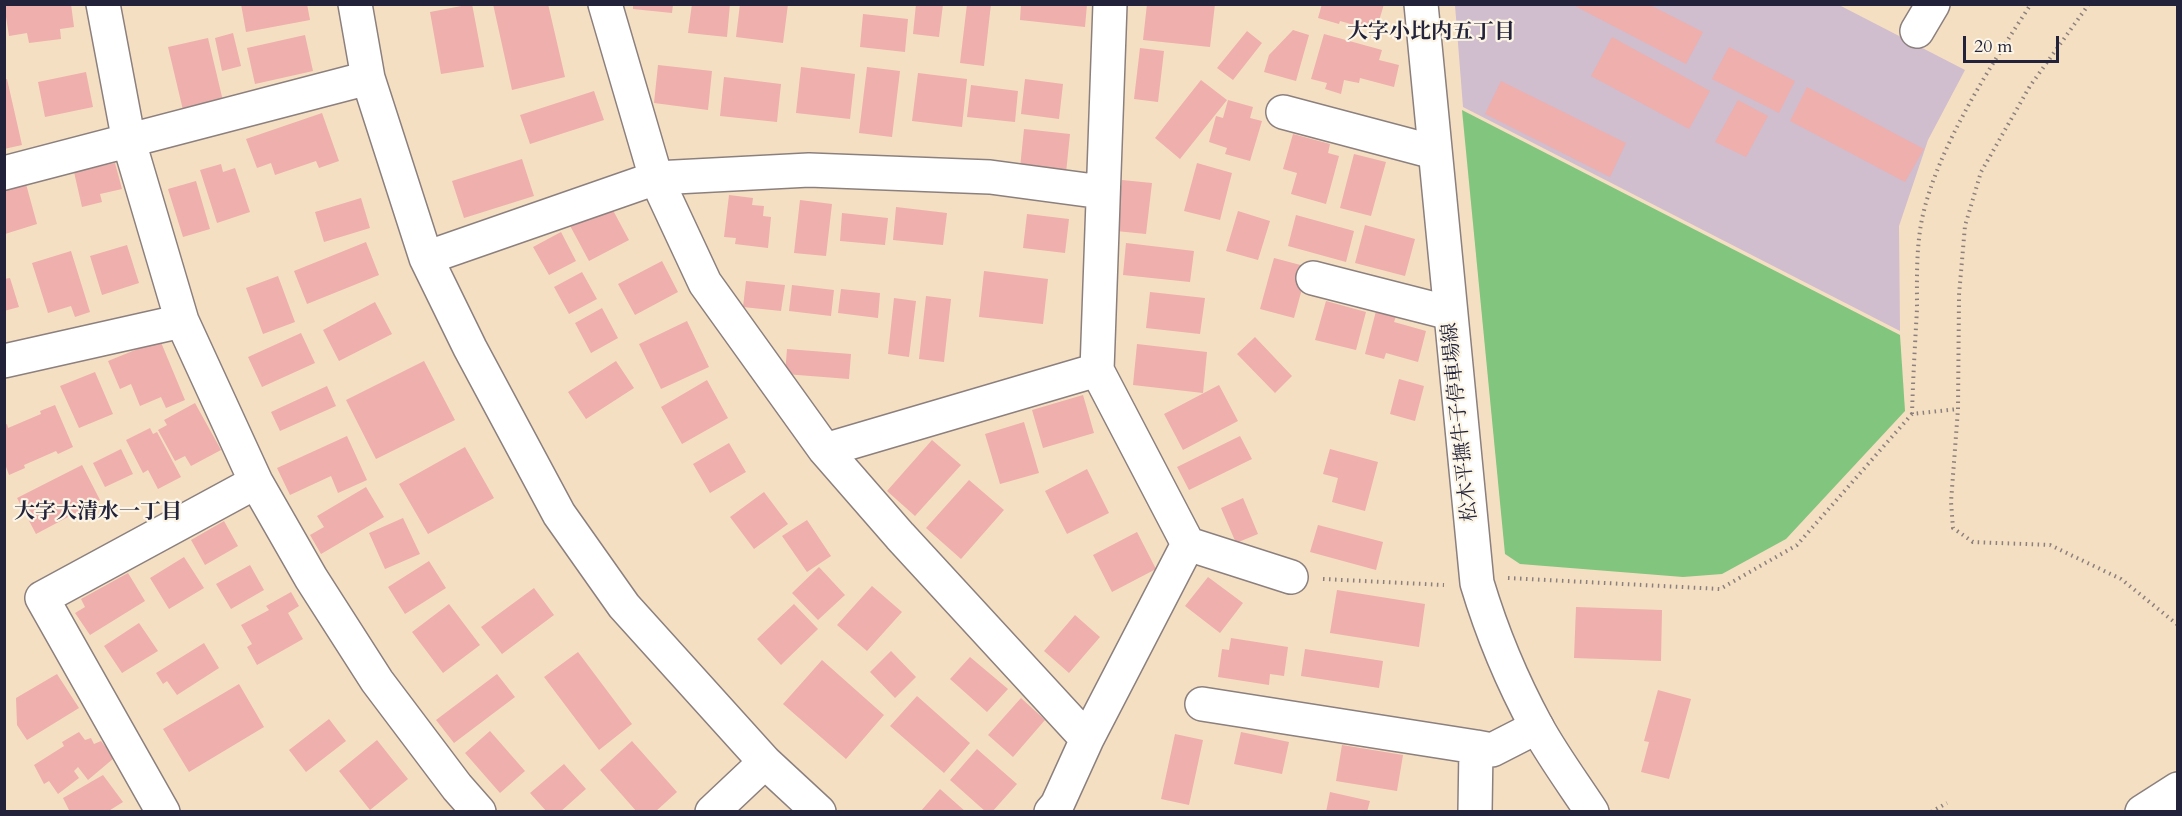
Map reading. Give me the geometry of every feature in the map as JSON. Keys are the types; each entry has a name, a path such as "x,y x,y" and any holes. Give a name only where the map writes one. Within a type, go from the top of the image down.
{"street":[{"path":"103,4 129,142 182,321 256,482 311,578 377,681 457,787 479,812"},
{"path":"355,4 368,78 426,258 470,348 559,514 624,606 765,762 819,812"},
{"path":"605,4 656,178 705,283 825,450 900,536 1087,739"},
{"path":"1110,4 1097,370 1188,544 1291,578"},
{"name":"松木平撫牛子停車場線","path":"1420,4 1477,583 1492,631 1537,727 1592,812"},
{"path":"4,173 368,78"},
{"path":"1283,112 1434,152"},
{"path":"426,258 656,178 809,170 990,177 1102,192"},
{"path":"1313,278 1450,313"},
{"path":"4,361 182,321"},
{"path":"825,450 1097,370"},
{"path":"163,812 42,598 256,482"},
{"path":"1051,812 1057,805 1087,739 1188,544"},
{"path":"1202,704 1492,750 1537,727"},
{"path":"1475,812 1476,747"},
{"path":"712,812 765,762"},
{"path":"2142,812 2178,789"}],"path":[{"path":"1291,578 1435,586 1477,583 1512,577 1720,589 1797,545 1912,414 1917,260 1922,218 1937,171 1966,111 2031,4"},
{"path":"2089,4 2030,86 1981,172 1965,226 1959,295 1958,409 1951,502 1953,528 1973,542 2050,545 2121,579 2178,625"},
{"path":"1912,414 1958,409"},
{"path":"1931,812 1947,803"}],"shaded area":[{"path":"1455,5 1839,5 1965,70 1928,140 1899,226 1900,331 1463,107"}],"green space":[{"path":"1462,110 1900,335 1905,411 1786,539 1722,574 1683,577 1520,564 1505,554"}],"building":[{"path":"4,4 71,4 74,27 60,29 61,39 29,43 27,33 9,36"},
{"path":"241,4 307,4 310,20 246,32"},
{"path":"472,4 484,67 441,74 430,12"},
{"path":"493,4 548,4 565,77 512,90"},
{"path":"633,4 673,4 672,13 633,9"},
{"path":"692,4 730,4 727,37 688,33"},
{"path":"740,4 788,4 783,43 736,37"},
{"path":"916,4 943,4 939,37 913,34"},
{"path":"967,4 991,4 984,66 960,63"},
{"path":"1021,4 1087,4 1085,27 1020,20"},
{"path":"1147,4 1215,4 1210,47 1143,40"},
{"path":"1322,4 1384,4 1376,31 1340,21 1339,24 1318,18"},
{"path":"1573,5 1650,5 1703,32 1686,64"},
{"path":"863,14 908,19 905,52 860,47"},
{"path":"1293,30 1309,35 1296,81 1264,72 1269,55"},
{"path":"1247,31 1262,43 1233,80 1217,68"},
{"path":"233,33 241,66 222,71 215,38"},
{"path":"1324,34 1382,50 1379,60 1399,65 1394,87 1360,78 1359,83 1344,80 1341,94 1325,89 1327,83 1311,79"},
{"path":"305,35 313,71 255,84 247,48"},
{"path":"1612,37 1710,91 1689,129 1591,76"},
{"path":"208,38 223,101 183,110 168,47"},
{"path":"1729,47 1795,81 1779,113 1712,79"},
{"path":"1140,48 1164,51 1158,102 1134,99"},
{"path":"658,65 712,71 708,110 654,103"},
{"path":"801,67 855,74 850,119 796,113"},
{"path":"867,67 900,71 892,137 859,133"},
{"path":"86,72 93,107 45,117 38,82"},
{"path":"918,73 967,79 962,127 912,121"},
{"path":"724,77 781,84 777,122 720,116"},
{"path":"7,79 22,145 4,149 4,80"},
{"path":"1025,79 1063,84 1059,119 1021,114"},
{"path":"1201,80 1227,100 1180,159 1155,138"},
{"path":"1501,81 1626,143 1610,177 1485,114"},
{"path":"971,85 1018,91 1015,122 967,117"},
{"path":"1807,87 1924,149 1905,182 1790,121"},
{"path":"594,91 604,120 530,144 520,115"},
{"path":"1228,100 1253,107 1250,118 1262,121 1250,161 1225,154 1227,148 1209,142 1216,116 1223,118"},
{"path":"1738,100 1768,116 1746,157 1715,142"},
{"path":"322,113 339,161 319,168 316,161 275,175 271,163 257,168 246,139"},
{"path":"1024,129 1070,134 1066,173 1020,168"},
{"path":"1293,134 1330,144 1328,153 1339,156 1326,204 1291,194 1297,173 1283,169"},
{"path":"1354,154 1386,162 1371,216 1340,208"},
{"path":"522,159 534,196 464,218 452,181"},
{"path":"115,163 122,189 100,194 102,202 82,207 74,172"},
{"path":"1197,163 1232,173 1220,220 1184,211"},
{"path":"221,164 223,172 235,168 250,212 217,223 200,170"},
{"path":"1122,180 1152,183 1146,234 1116,231"},
{"path":"196,181 210,229 183,237 168,189"},
{"path":"26,184 37,224 5,234 5,190"},
{"path":"729,195 753,198 752,205 764,206 763,216 771,217 768,248 735,244 736,238 724,237"},
{"path":"361,198 370,228 324,242 315,212"},
{"path":"800,200 832,204 826,256 794,253"},
{"path":"608,201 629,240 589,261 568,222"},
{"path":"896,207 947,213 943,245 893,240"},
{"path":"1238,211 1270,221 1258,260 1226,251"},
{"path":"842,213 888,218 885,245 840,241"},
{"path":"1027,214 1069,219 1065,253 1023,248"},
{"path":"1296,215 1354,231 1346,262 1288,246"},
{"path":"1365,225 1415,239 1405,276 1355,263"},
{"path":"561,232 576,261 549,275 533,247"},
{"path":"366,242 379,275 307,304 294,271"},
{"path":"1126,243 1194,251 1190,282 1123,275"},
{"path":"127,245 139,283 102,295 90,256"},
{"path":"71,251 90,312 75,317 71,306 48,313 32,263"},
{"path":"1274,258 1308,267 1294,318 1260,309"},
{"path":"662,261 678,292 635,315 618,284"},
{"path":"984,271 1048,279 1043,324 979,317"},
{"path":"582,272 597,299 569,314 554,287"},
{"path":"278,276 295,322 263,334 246,288"},
{"path":"10,278 19,307 4,311 4,279"},
{"path":"746,281 785,285 781,311 743,307"},
{"path":"792,285 834,290 831,316 789,311"},
{"path":"841,289 880,293 878,318 838,313"},
{"path":"1150,292 1205,298 1200,334 1146,328"},
{"path":"926,296 951,299 944,362 919,359"},
{"path":"894,298 916,301 909,357 888,354"},
{"path":"1326,301 1366,312 1356,350 1315,340"},
{"path":"375,302 392,334 339,361 323,330"},
{"path":"602,308 618,338 591,353 575,323"},
{"path":"1376,311 1396,316 1394,322 1426,331 1418,362 1386,353 1384,359 1365,354"},
{"path":"687,321 709,367 661,389 639,344"},
{"path":"301,333 315,363 262,387 248,357"},
{"path":"1255,337 1292,376 1275,393 1237,354"},
{"path":"160,340 185,400 166,408 161,397 140,406 131,384 120,389 108,361"},
{"path":"1137,344 1207,352 1203,393 1133,385"},
{"path":"787,349 851,354 849,379 785,374"},
{"path":"424,361 455,420 376,459 346,400"},
{"path":"616,361 634,388 586,419 568,392"},
{"path":"95,372 113,414 79,428 60,386"},
{"path":"1399,379 1424,386 1415,421 1390,414"},
{"path":"707,380 728,418 682,444 661,407"},
{"path":"1219,385 1238,421 1183,450 1164,414"},
{"path":"327,386 336,406 280,431 271,412"},
{"path":"1083,395 1094,433 1043,448 1032,410"},
{"path":"195,403 221,450 191,466 185,456 175,461 158,430 167,425 164,420"},
{"path":"55,405 73,447 58,454 56,451 24,465 25,468 9,475 5,464 5,425 7,424 8,428 41,414 40,411"},
{"path":"1024,422 1039,473 1000,484 985,434"},
{"path":"150,428 153,434 157,432 181,477 158,489 148,470 143,473 126,440"},
{"path":"347,436 367,480 338,493 331,476 290,495 277,468"},
{"path":"1240,436 1252,459 1189,490 1177,467"},
{"path":"932,440 961,465 915,516 887,491"},
{"path":"729,443 746,472 710,493 693,464"},
{"path":"465,447 494,498 428,534 399,484"},
{"path":"121,449 133,474 105,487 93,463"},
{"path":"1330,449 1378,462 1365,511 1332,502 1338,478 1323,474"},
{"path":"82,465 100,500 36,534 17,498"},
{"path":"1087,469 1109,513 1067,534 1045,491"},
{"path":"969,480 1004,510 961,559 926,528"},
{"path":"366,487 384,517 321,554 310,535 324,527 317,516"},
{"path":"764,492 788,524 754,549 730,517"},
{"path":"1243,498 1258,534 1236,543 1221,508"},
{"path":"403,518 420,554 385,569 369,533"},
{"path":"807,520 831,556 807,572 782,536"},
{"path":"224,521 238,546 205,565 191,540"},
{"path":"1318,525 1383,542 1376,570 1310,552"},
{"path":"1137,532 1156,569 1112,592 1093,555"},
{"path":"184,557 204,588 169,609 150,578"},
{"path":"429,561 446,588 405,614 388,587"},
{"path":"250,565 264,590 231,609 216,584"},
{"path":"819,567 845,595 818,620 792,593"},
{"path":"128,573 145,601 90,635 75,613 85,607 81,599"},
{"path":"1208,577 1243,603 1220,633 1185,606"},
{"path":"872,586 902,612 867,651 837,625"},
{"path":"534,588 554,615 502,654 481,627"},
{"path":"1337,590 1425,604 1419,647 1330,633"},
{"path":"291,592 299,606 288,613 303,639 257,665 247,647 252,644 241,625 269,610 266,606"},
{"path":"449,604 480,645 443,673 412,632"},
{"path":"794,604 818,629 781,665 757,639"},
{"path":"1576,607 1662,610 1661,661 1574,658"},
{"path":"1075,615 1100,637 1069,673 1044,651"},
{"path":"139,623 158,651 122,673 104,646"},
{"path":"1231,638 1288,647 1284,676 1270,674 1269,685 1218,677 1222,649 1229,650"},
{"path":"204,643 219,668 177,695 167,681 163,684 156,673"},
{"path":"1305,649 1383,661 1379,688 1301,676"},
{"path":"891,651 916,677 895,698 870,672"},
{"path":"578,652 632,724 599,750 544,677"},
{"path":"970,657 1008,689 987,712 950,679"},
{"path":"822,660 884,715 846,759 783,704"},
{"path":"57,674 79,708 27,740 17,725 16,698"},
{"path":"497,674 515,697 454,743 436,720"},
{"path":"239,684 264,727 189,772 163,729"},
{"path":"1658,690 1691,699 1669,779 1641,772 1649,742 1644,741"},
{"path":"917,696 970,743 944,773 890,726"},
{"path":"1021,698 1045,720 1013,757 988,735"},
{"path":"329,719 346,741 306,772 289,750"},
{"path":"490,731 525,771 500,793 465,753"},
{"path":"79,732 85,740 91,738 94,744 101,741 114,758 88,780 78,767 74,771 79,778 58,794 49,781 44,784 34,765 64,746 62,742"},
{"path":"1241,732 1289,742 1282,774 1234,764"},
{"path":"1175,734 1203,740 1189,805 1161,799"},
{"path":"377,740 408,779 370,810 339,771"},
{"path":"632,741 677,792 655,812 637,812 600,770"},
{"path":"1342,745 1403,755 1397,791 1336,781"},
{"path":"977,749 1017,784 992,812 986,812 950,780"},
{"path":"564,764 586,789 560,812 547,812 530,793"},
{"path":"103,775 123,802 107,812 70,812 63,798"},
{"path":"940,789 966,812 920,812"},
{"path":"1330,792 1370,801 1367,812 1326,812"}],"district":[{"name":"大字小比内五丁目","path":"1431,33"},
{"name":"大字大清水一丁目","path":"98,513"}]}
